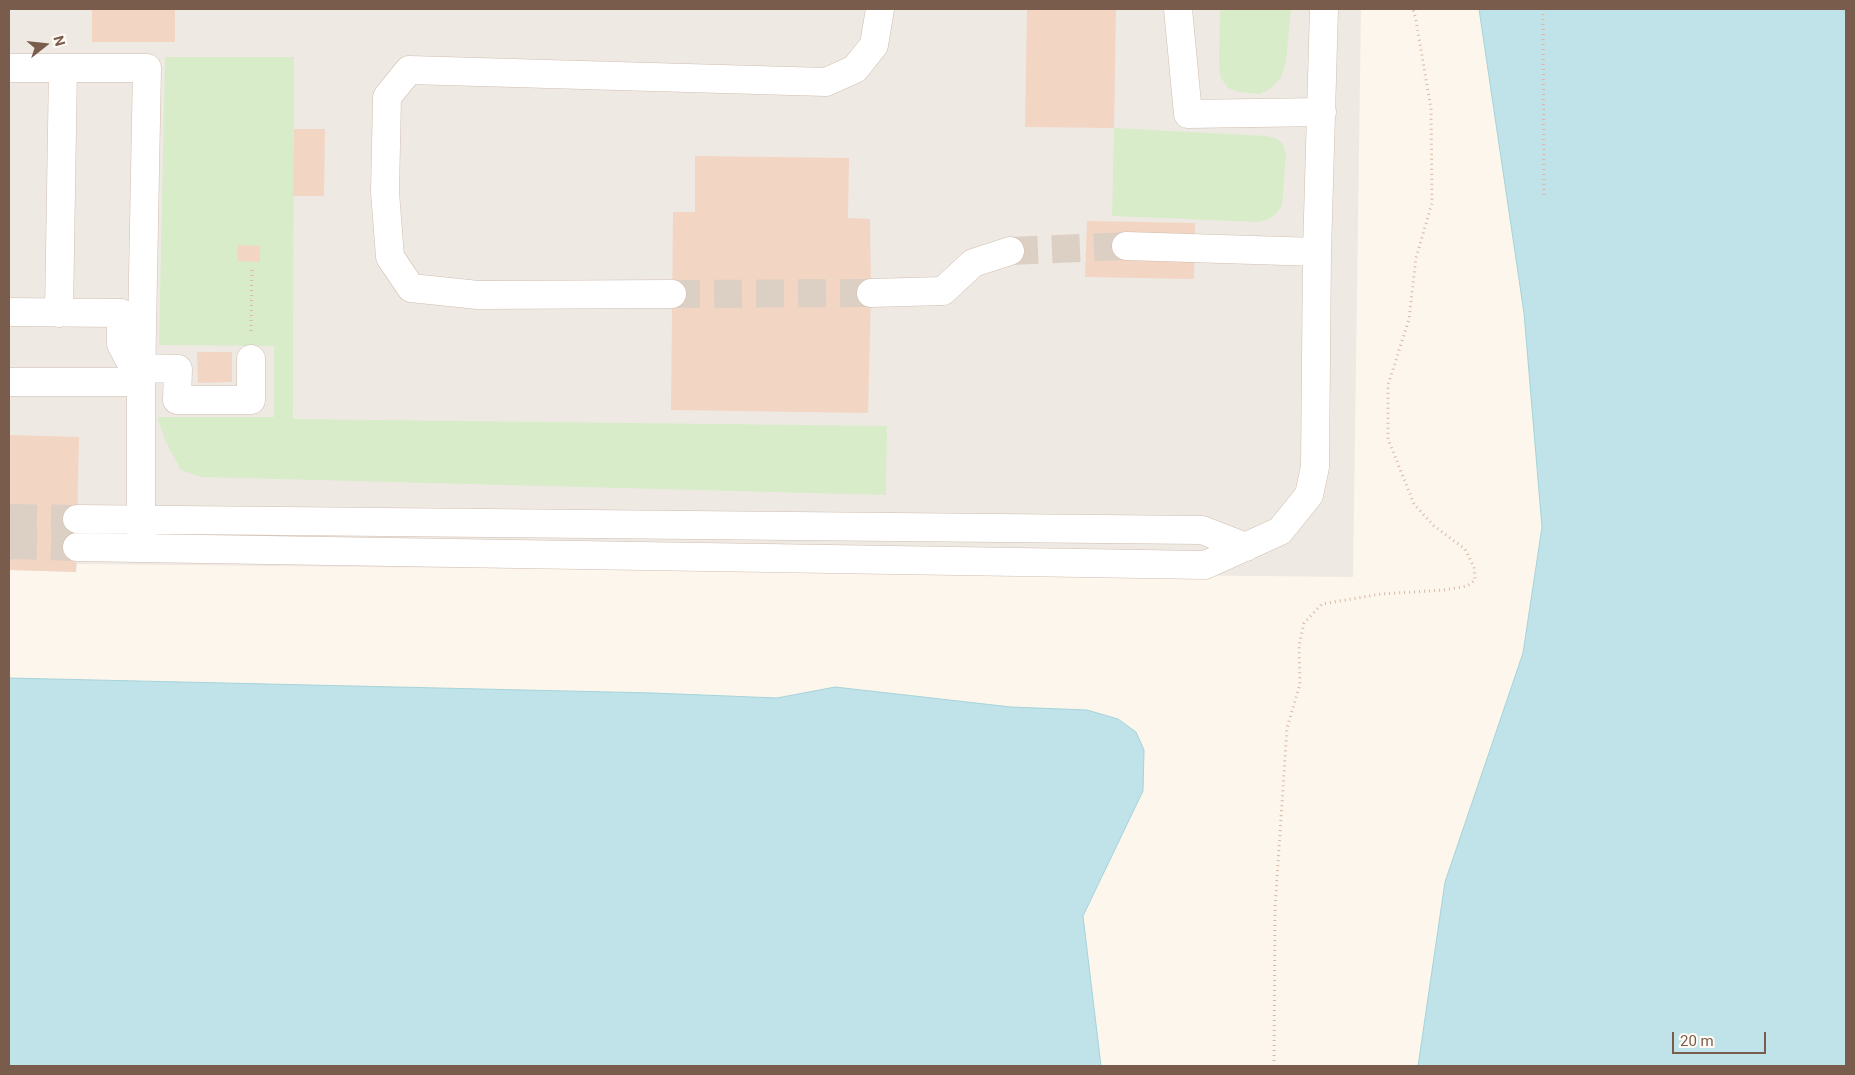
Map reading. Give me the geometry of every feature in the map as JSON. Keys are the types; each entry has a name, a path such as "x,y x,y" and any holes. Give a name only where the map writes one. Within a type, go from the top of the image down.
{"lane":[{"path":"672,294 478,295 411,288 390,256 385,192 386,97 409,70 826,82 855,69 874,44 880,9"},
{"path":"1178,9 1188,114 1322,112"},
{"path":"77,519 141,534 258,550 1206,565 1280,531 1309,495 1314,467 1324,9"},
{"path":"9,68 147,68 132,326 142,375 141,534"},
{"path":"60,313 63,68"},
{"path":"1126,246 1318,252"},
{"path":"871,293 942,291 973,263 1010,250"},
{"path":"9,312 60,313 132,326"},
{"path":"9,382 142,375 178,369 177,400 251,400 251,360"},
{"path":"77,547 141,534"}],"path":[{"path":"1274,1066 1274,908 1287,728 1300,684 1299,646 1304,623 1322,604 1381,594 1444,590 1467,586 1475,580 1474,568 1465,549 1434,526 1414,504 1388,439 1388,385 1409,319 1416,258 1432,203 1431,109 1413,9"},
{"path":"1543,9 1544,196"},
{"path":"251,360 252,268"}],"shaded area":[{"path":"9,9 1361,9 1353,577 77,564 76,572 9,570"}],"green space":[{"path":"1220,9 1291,9 1286,62 1281,78 1270,89 1260,94 1239,92 1228,88 1221,78 1219,66"},
{"path":"165,57 294,57 293,419 887,426 886,495 201,477 181,470 165,440 157,417 274,417 274,346 159,345"},
{"path":"1114,128 1267,136 1277,139 1283,144 1286,154 1282,206 1276,214 1267,220 1258,222 1112,216"}],"water":[{"path":"1479,9 1846,9 1846,1066 1418,1066 1445,882 1523,653 1542,527 1524,313"},
{"path":"9,678 653,693 777,698 835,687 1011,707 1087,710 1118,719 1136,732 1144,750 1143,791 1083,916 1101,1066 9,1066"}],"building":[{"path":"92,9 175,9 175,42 92,42"},
{"path":"1027,9 1116,9 1114,128 1025,127"},
{"path":"294,129 325,129 324,196 293,196"},
{"path":"695,156 849,158 848,218 870,219 871,293 868,413 671,410 673,212 695,212"},
{"path":"1087,221 1195,223 1194,279 1085,277"},
{"path":"238,245 260,246 260,262 237,261"},
{"path":"197,352 232,352 232,382 198,383"},
{"path":"9,435 79,437 76,572 9,570"}],"tunnel":[{"path":"1010,251 1126,246"},
{"path":"672,294 871,293"},
{"path":"9,518 77,519"},
{"path":"9,545 77,547"}]}
